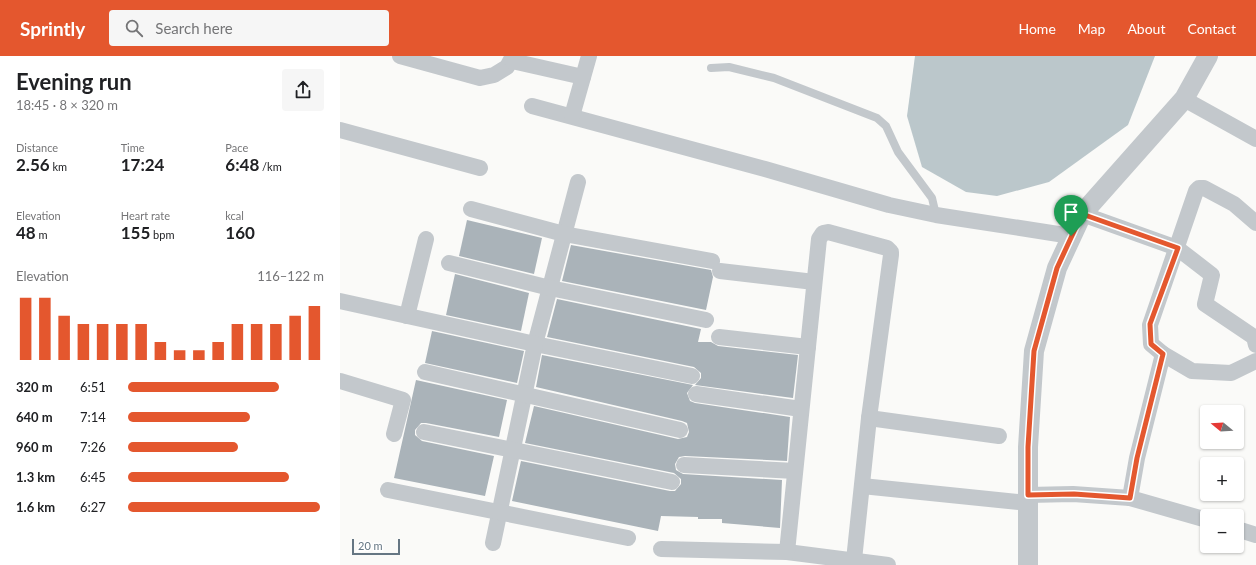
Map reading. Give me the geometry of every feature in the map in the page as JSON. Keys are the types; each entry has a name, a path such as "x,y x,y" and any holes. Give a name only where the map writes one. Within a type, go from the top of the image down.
{"street":[{"path":"400,56 480,78 494,75 507,67 512,59 583,77"},
{"path":"572,116 589,56"},
{"path":"1028,565 1028,447 1034,351 1057,268 1082,214 1184,99 1208,56"},
{"path":"1184,99 1256,139"},
{"path":"532,106 889,205 936,215 1071,236"},
{"path":"340,130 480,168"},
{"path":"494,543 535,344 578,182"},
{"path":"1256,223 1234,204 1199,188 1196,191 1178,248 1150,324 1151,344 1163,354 1192,370 1231,372 1256,361"},
{"path":"471,209 564,234 716,266 814,282"},
{"path":"1082,214 1178,248 1212,275 1205,304 1254,337 1256,345"},
{"path":"787,552 819,239 822,233 828,232 887,248 891,252 854,560"},
{"path":"407,316 426,239"},
{"path":"449,263 550,288 706,320"},
{"path":"340,301 535,344 692,376"},
{"path":"719,338 808,347"},
{"path":"1130,498 1137,458 1163,354"},
{"path":"425,372 524,396 680,430"},
{"path":"341,385 403,400 394,434"},
{"path":"696,394 801,409"},
{"path":"870,418 999,436"},
{"path":"424,432 672,482"},
{"path":"684,465 795,471"},
{"path":"862,486 1028,499 1074,494 1130,498 1200,518"},
{"path":"388,490 628,538"},
{"path":"1244,532 1256,536"},
{"path":"661,549 787,552 888,565"}],"lane":[{"path":"711,68 729,67 774,78 877,118 886,126 901,157 932,198 936,215"}],"shaded area":[{"path":"915,56 1155,56 1128,125 1049,182 997,196 966,192 922,167 907,116"}],"building":[{"path":"467,220 542,238 534,274 459,256"},
{"path":"571,245 711,270 713,277 706,310 562,281"},
{"path":"455,274 529,293 521,331 446,315"},
{"path":"557,299 701,329 698,342 711,342 718,346 798,355 793,398 695,385 701,378 701,373 694,367 547,337"},
{"path":"432,331 524,351 517,383 425,363"},
{"path":"542,355 693,385 687,393 690,401 695,403 790,417 787,461 685,456 679,457 675,464 676,470 683,474 782,480 780,528 722,523 722,519 661,516 658,531 512,501 521,461 670,491 675,491 681,484 681,479 674,473 525,443 534,406 678,439 687,437 689,432 687,423 682,421 536,387"},
{"path":"416,380 507,400 499,437 426,423 421,423 415,430 415,435 422,441 494,456 485,496 394,478"}],"route":[{"path":"1082,214 1178,248 1150,324 1149,335 1151,344 1163,354 1137,458 1130,498 1074,494 1028,495 1028,447 1034,351 1057,268 1071,236 1082,214"}]}
